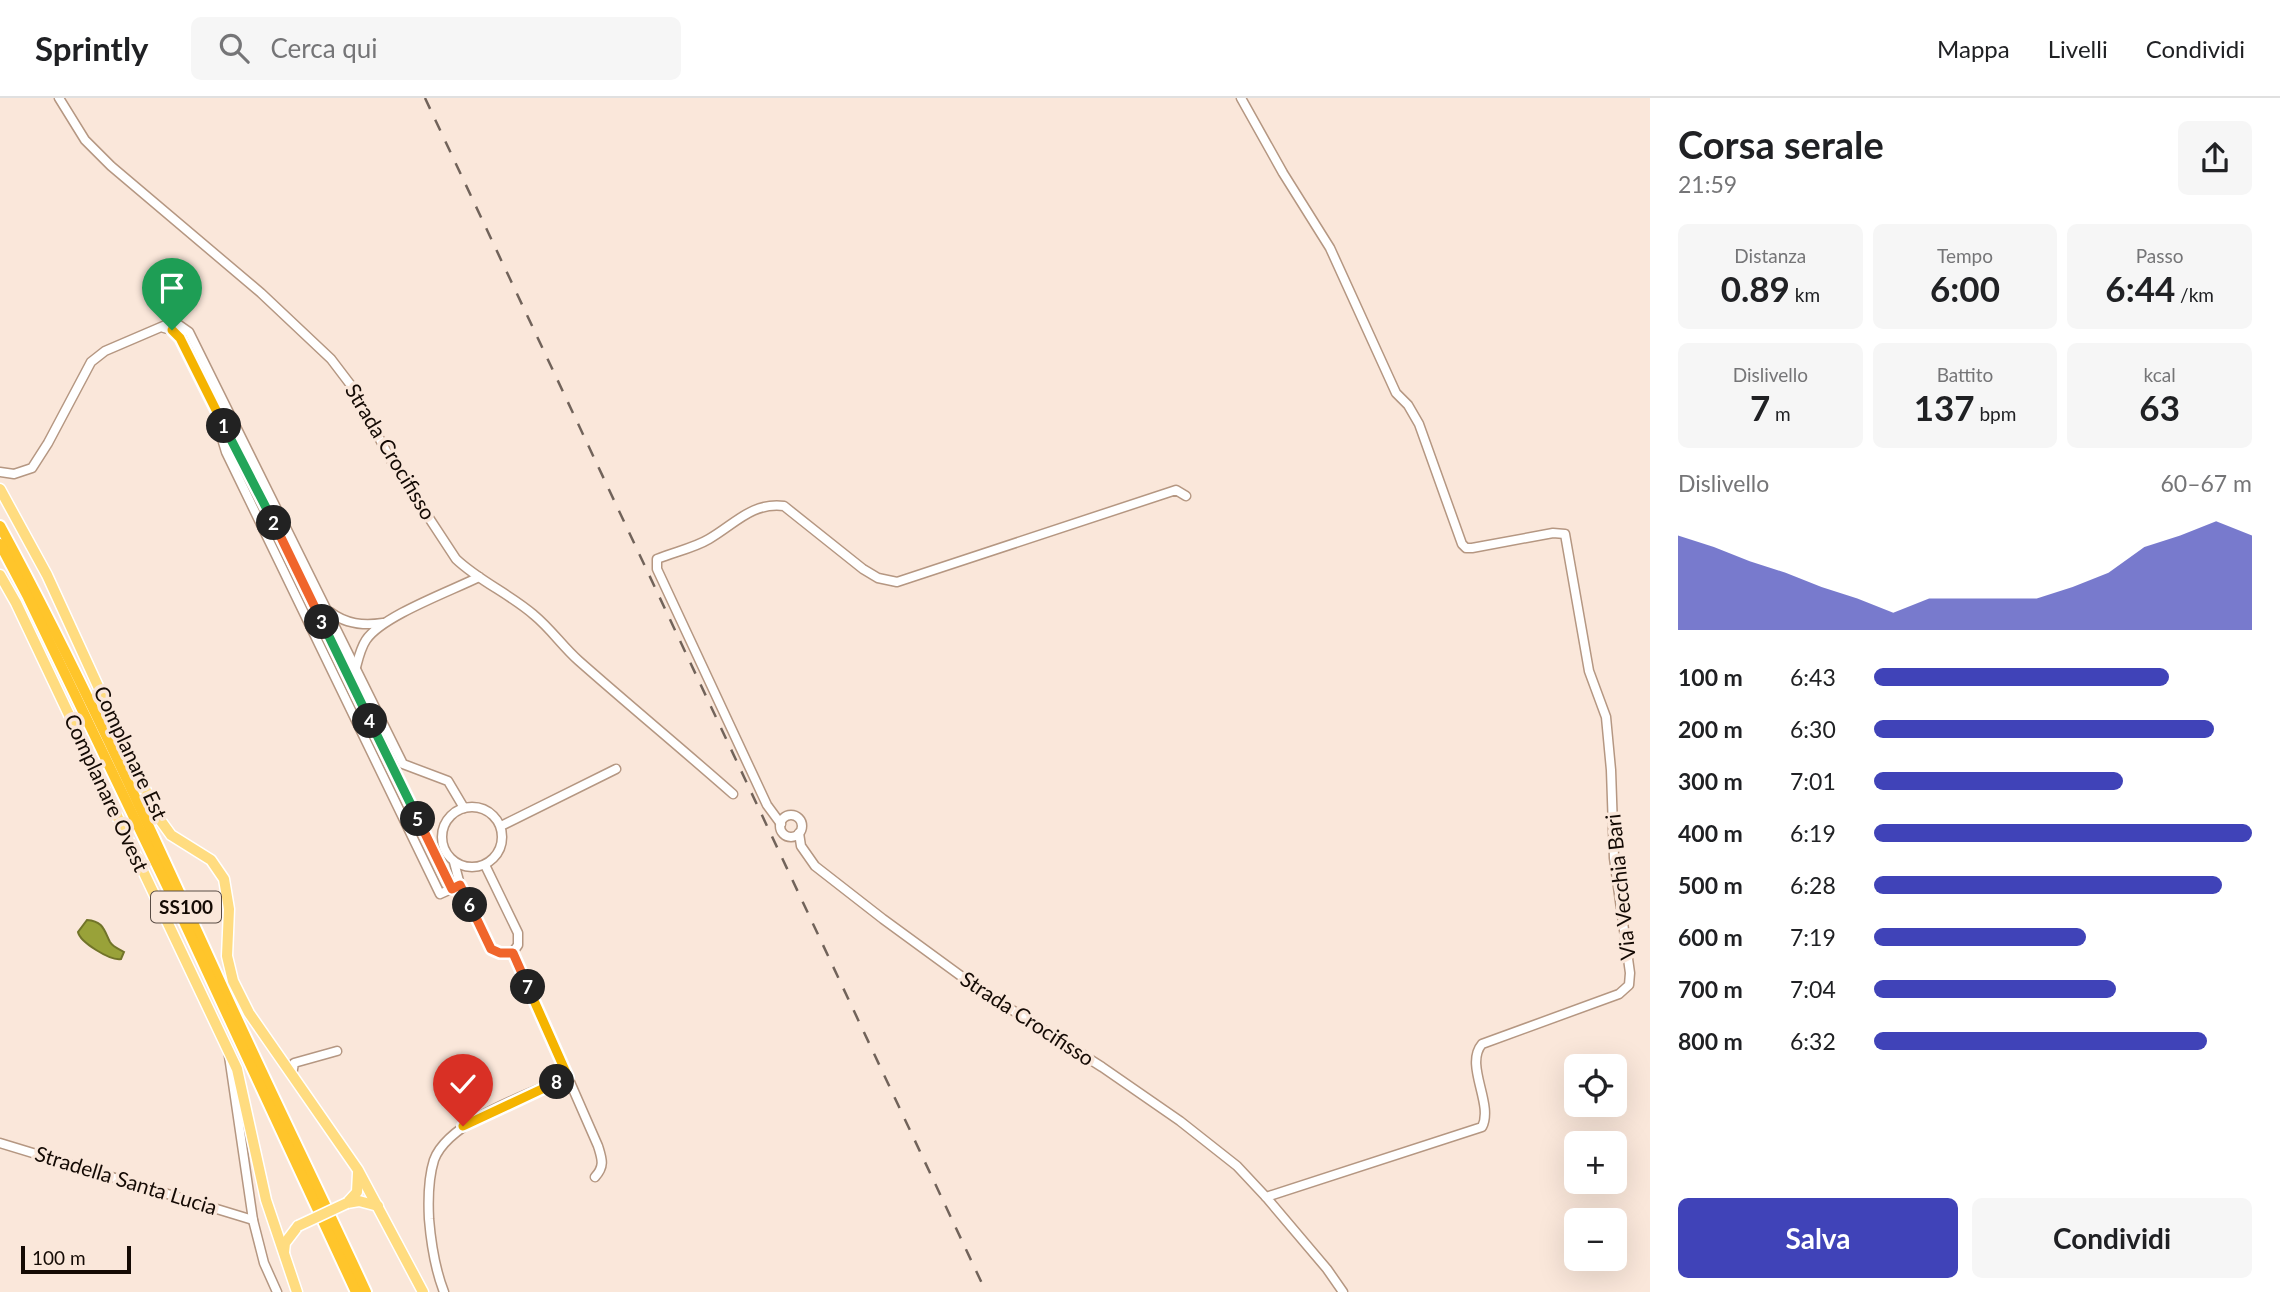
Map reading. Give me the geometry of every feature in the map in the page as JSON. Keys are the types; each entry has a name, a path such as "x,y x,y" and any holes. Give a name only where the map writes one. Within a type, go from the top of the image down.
{"highway":[{"name":"SS100","path":"0,526 35,590 154,835 366,1292"},
{"name":"SS100","path":"0,544 180,913 356,1292"},
{"name":"SS100","path":"328,1231 349,1292"}],"main road":[{"name":"Complanare Est","path":"0,489 47,575 158,817 171,835 211,860 224,879 229,909 227,956 233,981 249,1013 358,1170 423,1292"},
{"name":"Complanare Ovest","path":"0,575 16,603 237,1069 272,1221 297,1292"},
{"path":"347,1203 357,1192 358,1170"},
{"path":"283,1255 285,1243 298,1226 347,1203 359,1201 378,1206"},
{"path":"272,1221 281,1225 298,1226"}],"street":[{"name":"Strada Crocifisso","path":"59,98 85,140 111,166 261,293 331,359 350,384 391,460 456,559 538,618 577,659 733,794"},
{"name":"Via Vecchia Bari","path":"1241,98 1283,173 1330,248 1396,393 1408,405 1419,424 1462,544 1466,548 1472,548 1553,533 1565,534 1589,671 1606,717 1614,858 1629,964 1629,985 1619,994 1482,1044 1476,1055 1485,1113 1482,1127 1266,1197"},
{"path":"0,472 14,474 32,468 91,362 105,351 167,324 179,325 189,332 403,764 448,781 464,808"},
{"path":"158,327 172,330 180,338 259,493 452,889"},
{"path":"212,402 226,452 440,894 460,885"},
{"path":"809,859 789,836 783,833 781,824 767,805 657,569 657,559 708,540 753,509 771,504 784,506 863,569 878,578 897,582 1176,490 1186,496"},
{"path":"355,671 359,653 367,639 383,624 479,577"},
{"path":"328,610 351,623 383,624"},
{"path":"501,826 617,769"},
{"path":"767,805 779,813 798,817 802,823 799,833 789,836"},
{"path":"454,862 469,867 485,865 493,860 502,844 501,826 490,812 482,808 464,808 455,812 444,827 443,846 454,862 460,885 491,949 500,953 513,953"},
{"path":"781,824 784,818 790,815"},
{"name":"Strada Crocifisso","path":"799,833 801,846 809,859 883,919 976,987 1102,1067 1180,1121 1237,1166 1266,1197"},
{"path":"485,865 518,933 518,945 513,953"},
{"path":"513,953 603,1160 602,1169 595,1177"},
{"path":"228,1050 253,1220 264,1263 277,1292"},
{"path":"292,1075 294,1063 337,1051"},
{"path":"444,1292 433,1252 428,1202 429,1179 435,1158 447,1139 463,1126 568,1077"},
{"name":"Stradella Santa Lucia","path":"0,1143 253,1220"},
{"path":"1266,1197 1343,1292"}],"shaded area":[{"path":"87,920 102,927 111,944 124,952 121,959 103,954 80,936 78,932"}],"railway":[{"path":"425,98 986,1292"}],"route":[{"path":"172,330 180,338 259,493 452,889 460,885 491,949 500,953 513,953 568,1077 463,1126"}]}
